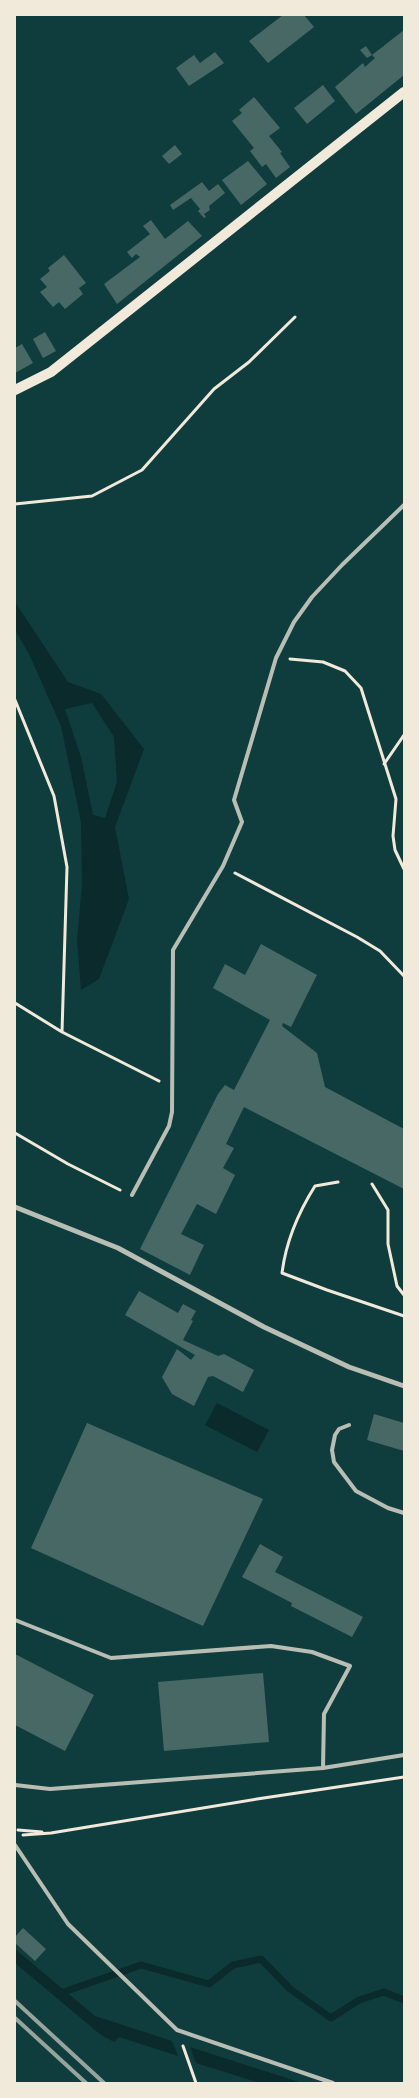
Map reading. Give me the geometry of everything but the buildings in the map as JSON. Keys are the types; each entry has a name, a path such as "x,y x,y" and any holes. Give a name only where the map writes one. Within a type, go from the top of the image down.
{"main road":[{"path":"15,390 51,372 404,92"}],"street":[{"path":"15,1207 136,1256 264,1327 349,1367 404,1386"}],"lane":[{"path":"132,1195 169,1126 172,1112 172,950 223,866 242,822 234,800 276,658 294,622 312,597 383,524 404,506"},
{"path":"349,1425 339,1429 335,1435 332,1450 334,1462 356,1491 388,1508 404,1513"},
{"path":"15,1620 111,1658 271,1646 312,1652 350,1666 324,1714 323,1768"},
{"path":"15,1785 50,1790 323,1768 404,1755"},
{"path":"15,1845 68,1924 177,2030 333,2083"}],"path":[{"path":"15,504 92,496 142,470 214,389 249,362 295,317"},
{"path":"276,658 323,662 345,671 361,688 384,765 392,781 396,799 393,836 395,850 404,869"},
{"path":"15,700 54,796 67,867 62,1032"},
{"path":"384,765 404,735"},
{"path":"223,866 357,937 380,951 404,976"},
{"path":"15,1003 62,1032 173,1088"},
{"path":"15,1133 76,1168 132,1195"},
{"path":"338,1182 315,1186 302,1207 285,1250 282,1273 404,1316"},
{"path":"372,1184 388,1210 390,1253 397,1286 404,1295"},
{"path":"15,1836 51,1833 257,1799 404,1778"},
{"path":"15,1830 51,1833"},
{"path":"177,2030 196,2083"}],"water":[{"path":"15,602 68,682 101,694 144,749 115,827 129,899 99,979 81,990 77,941 82,884 81,822 61,726 29,654 15,630","holes":["92,703 114,737 117,782 105,818 93,815 81,757 65,709"]},
{"path":"217,1403 269,1430 257,1452 205,1425"},
{"path":"15,1949 95,2016 172,2041 178,2056 119,2037 114,2042 101,2035 15,1963"},
{"path":"190,2047 302,2083 260,2083 196,2063"}],"waterway":[{"path":"58,1994 141,1965 209,1984 233,1965 261,1959 290,1989 331,2018 359,2000 384,1992 404,2000"}],"railway":[{"path":"15,2001 104,2083"},
{"path":"15,2018 86,2083"}]}
